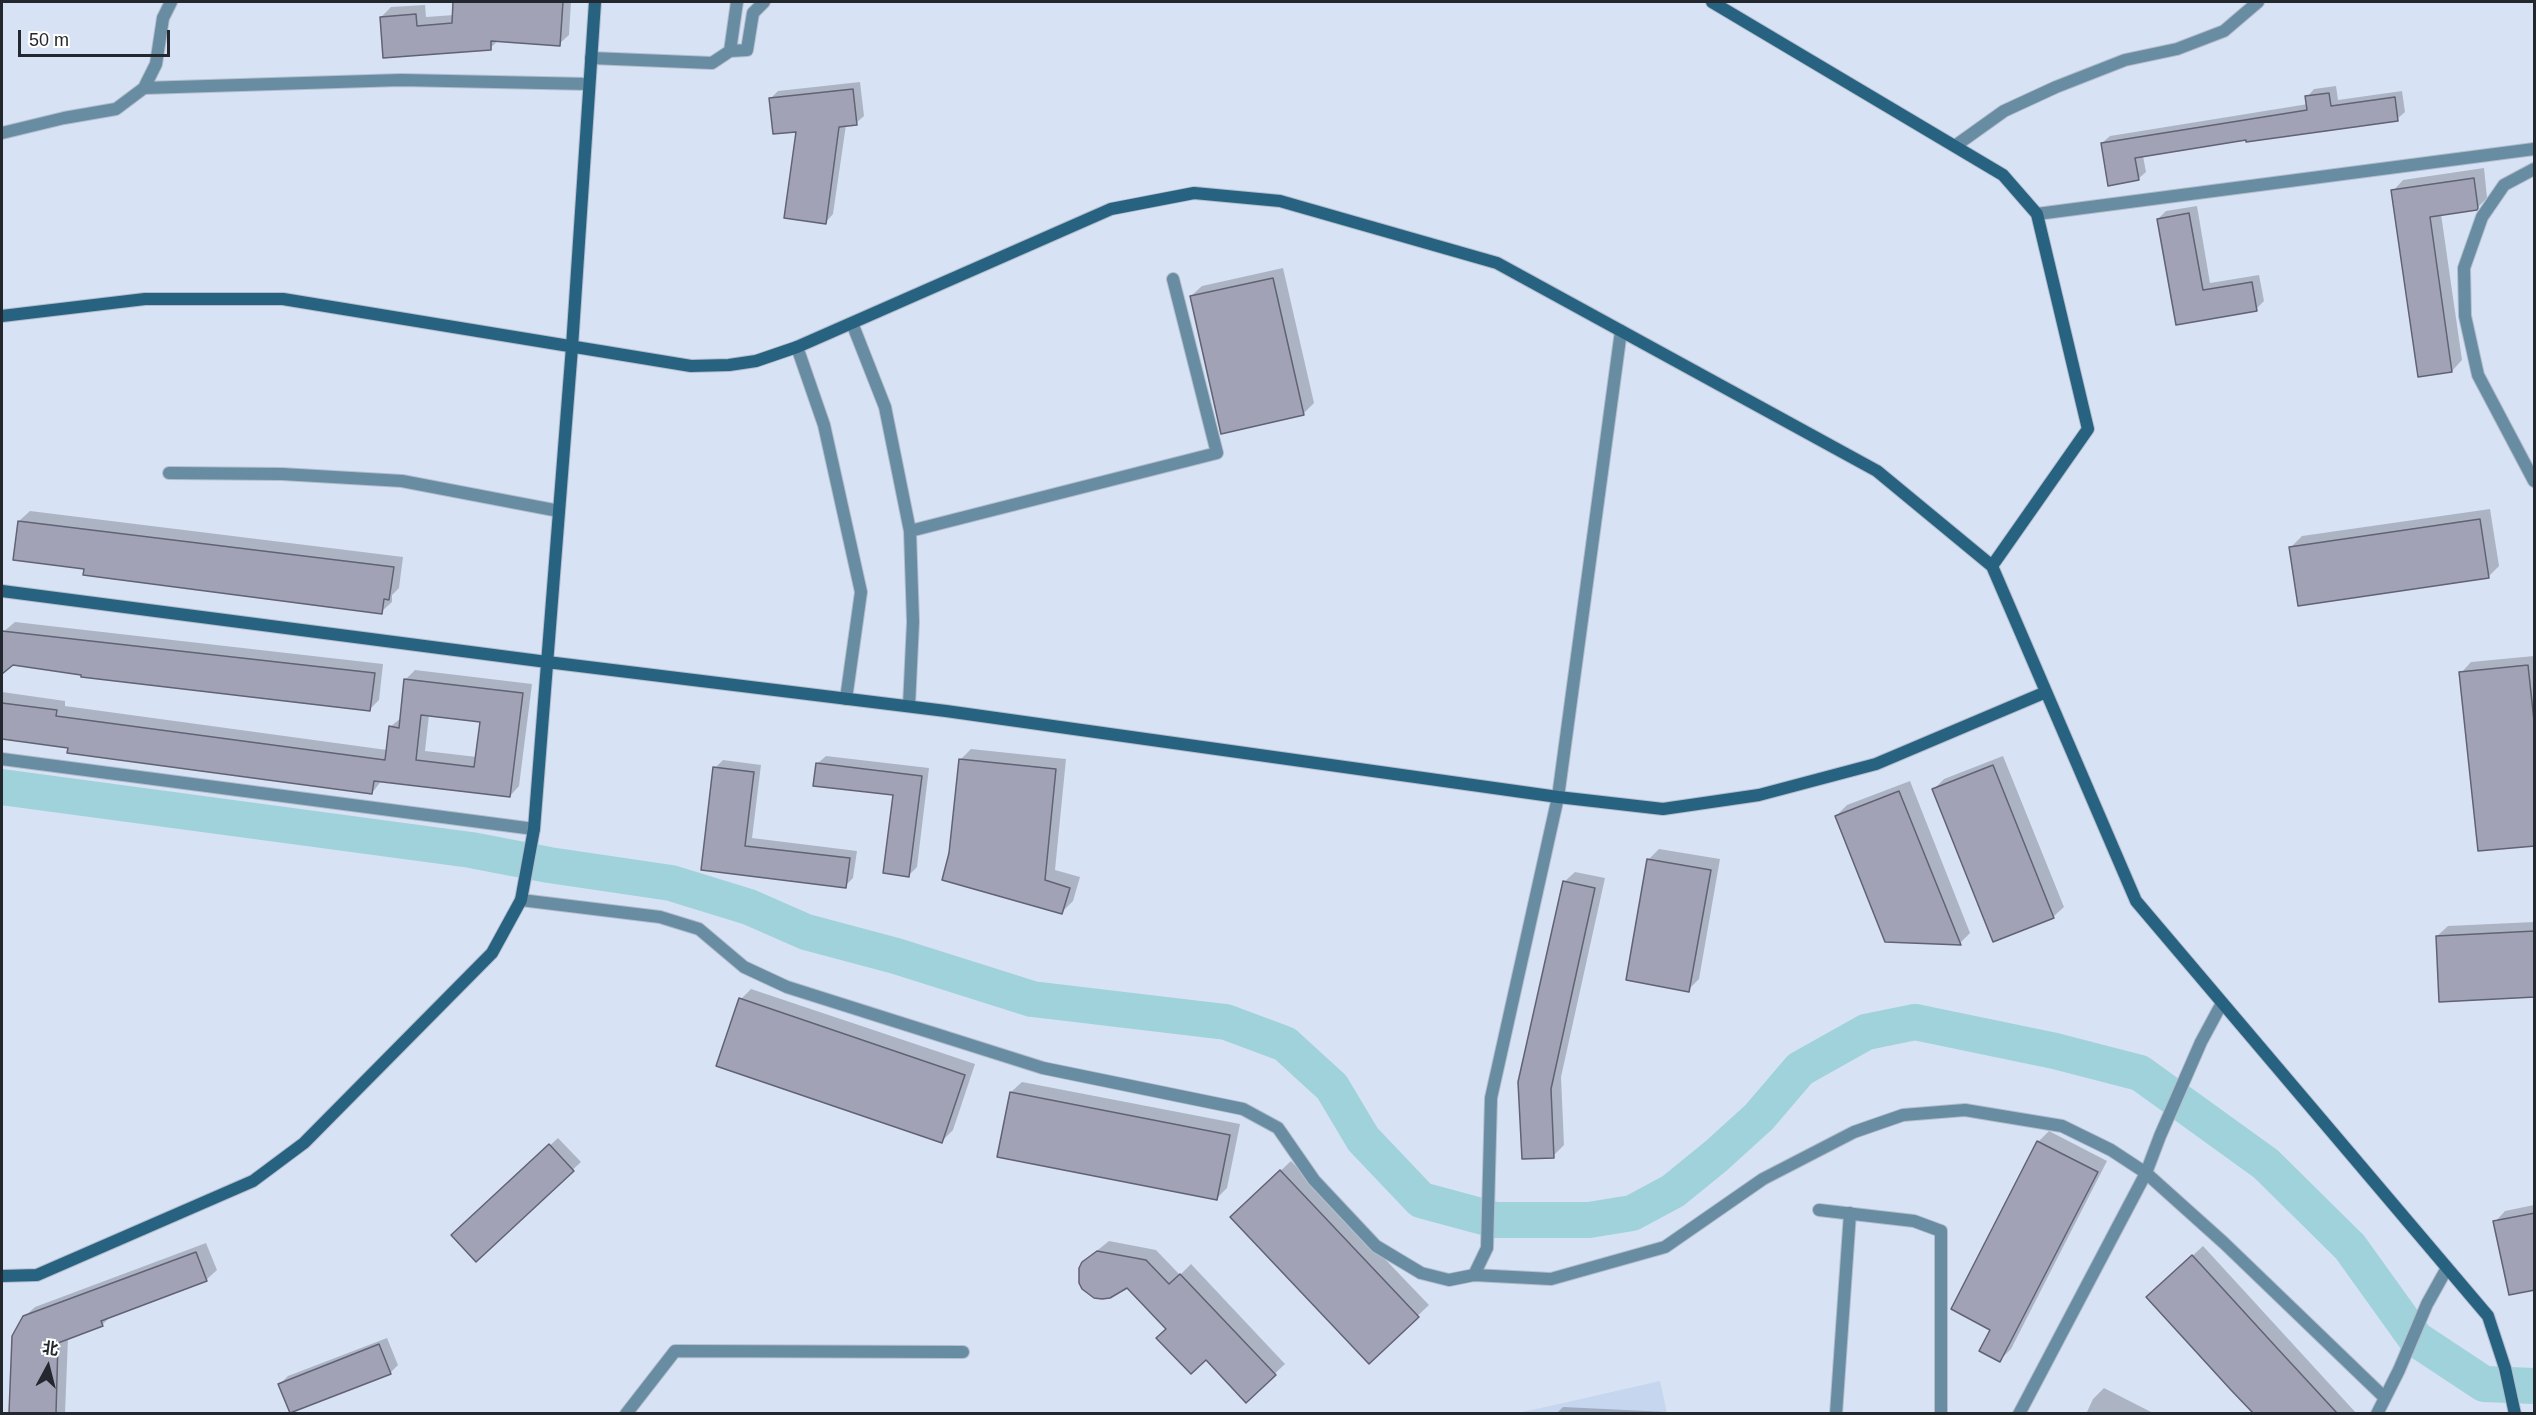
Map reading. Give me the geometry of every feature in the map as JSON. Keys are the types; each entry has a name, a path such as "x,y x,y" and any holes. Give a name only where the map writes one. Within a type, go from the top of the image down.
{"main road":[{"path":"2,1276 37,1275 253,1180 279,1162 304,1143 492,953 521,900 534,834 572,347 595,2"},
{"path":"1712,2 2003,175 2037,214 2088,429 1992,566"},
{"path":"2,316 145,298 283,299 691,366 729,365 756,361 797,348 1111,209 1194,193 1280,201 1497,263 1877,471 1992,566 2136,902 2488,1316 2505,1368 2515,1413"},
{"path":"2,591 547,662 909,706 1558,797 1663,808 1759,795 1876,764 2046,692"}],"street":[{"path":"2,133 64,118 116,109 144,88 156,64 163,18 171,2"},
{"path":"730,51 736,2"},
{"path":"591,58 712,63 730,51 747,50 753,13 764,2"},
{"path":"1955,146 2004,111 2056,87 2125,60 2177,49 2224,31 2258,2"},
{"path":"144,88 400,80 589,84"},
{"path":"2037,214 2535,149"},
{"path":"2535,169 2504,185 2482,217 2464,268 2465,316 2478,375 2535,481"},
{"path":"910,531 1217,453 1173,279"},
{"path":"852,323 885,407 910,531 913,622 909,706"},
{"path":"1474,1275 1487,1248 1491,1098 1558,797 1621,331"},
{"path":"797,348 824,425 861,592 846,699"},
{"path":"169,473 282,474 402,481 559,511"},
{"path":"2,759 534,834"},
{"path":"521,900 660,917 699,929 744,967 787,987 1043,1068 1243,1109 1278,1128 1314,1180 1376,1246 1421,1273 1449,1280 1474,1275 1551,1279 1665,1247 1763,1179 1854,1132 1903,1115 1965,1110 2062,1126 2111,1150 2146,1173 2224,1243 2385,1398"},
{"path":"2019,1413 2146,1173 2201,1042 2222,1003"},
{"path":"1820,1210 1914,1221 1941,1231 1941,1413"},
{"path":"1836,1413 1850,1213"},
{"path":"2377,1413 2399,1370 2427,1304 2447,1268"},
{"path":"626,1413 675,1351 963,1352"}],"shaded area":[{"path":"1660,1381 1667,1413 1518,1413 1568,1402"}],"building":[{"path":"453,2 563,2 560,46 491,41 491,50 383,58 380,17 416,14 417,26 452,23"},
{"path":"853,89 857,125 839,127 826,224 784,218 796,132 773,134 769,98"},
{"path":"2329,93 2331,106 2395,97 2398,121 2246,142 2246,140 2135,158 2139,180 2108,186 2101,143 2307,110 2305,96"},
{"path":"2474,178 2477,210 2430,217 2452,372 2418,377 2391,190"},
{"path":"2189,213 2203,290 2252,282 2257,311 2176,325 2157,219"},
{"path":"1273,278 1304,415 1221,434 1190,296"},
{"path":"2480,519 2489,578 2298,606 2289,547"},
{"path":"18,521 394,567 389,600 384,599 382,614 83,575 84,569 13,560"},
{"path":"2,631 375,673 370,711 81,677 81,675 13,665 2,674"},
{"path":"2528,665 2535,730 2535,846 2478,851 2459,672"},
{"path":"404,679 523,693 510,797 374,781 372,794 67,753 68,748 2,739 2,703 57,710 56,716 385,760 389,726 399,728","holes":["421,715 480,722 474,767 416,760"]},
{"path":"959,759 1056,769 1045,880 1070,888 1062,914 942,880 949,853"},
{"path":"816,763 922,776 909,877 883,873 893,795 813,786"},
{"path":"1993,765 2054,918 1993,942 1932,789"},
{"path":"713,767 754,772 745,846 850,858 846,888 701,870"},
{"path":"1899,791 1961,945 1885,942 1835,816"},
{"path":"1647,859 1711,870 1689,992 1626,980"},
{"path":"1563,881 1595,888 1551,1089 1554,1158 1522,1159 1518,1082"},
{"path":"2535,931 2535,997 2439,1002 2436,936"},
{"path":"739,998 965,1075 942,1143 716,1066"},
{"path":"1010,1092 1230,1135 1217,1200 997,1157"},
{"path":"2037,1141 2098,1172 2000,1362 1979,1351 1990,1330 1951,1309"},
{"path":"549,1144 574,1171 476,1262 451,1235"},
{"path":"1280,1170 1419,1317 1369,1364 1230,1217"},
{"path":"2535,1213 2535,1290 2509,1295 2493,1221"},
{"path":"1097,1251 1146,1260 1169,1284 1180,1274 1276,1375 1246,1403 1206,1360 1191,1374 1156,1338 1166,1329 1127,1288 1110,1298 1102,1299 1094,1298 1082,1289 1079,1283 1079,1268 1082,1262"},
{"path":"196,1252 207,1281 101,1321 103,1326 58,1343 56,1413 9,1413 12,1336 23,1316"},
{"path":"2192,1255 2337,1413 2253,1413 2231,1390 2146,1297"},
{"path":"379,1344 391,1374 290,1413 278,1384"}],"waterway":[{"path":"2,787 471,850 549,865 671,883 749,907 806,932 896,956 1032,999 1226,1022 1285,1044 1332,1087 1363,1139 1421,1200 1495,1220 1589,1220 1632,1213 1673,1191 1716,1156 1759,1117 1800,1069 1866,1032 1915,1022 2055,1051 2140,1073 2266,1164 2350,1247 2416,1339 2484,1384 2534,1386"}]}
